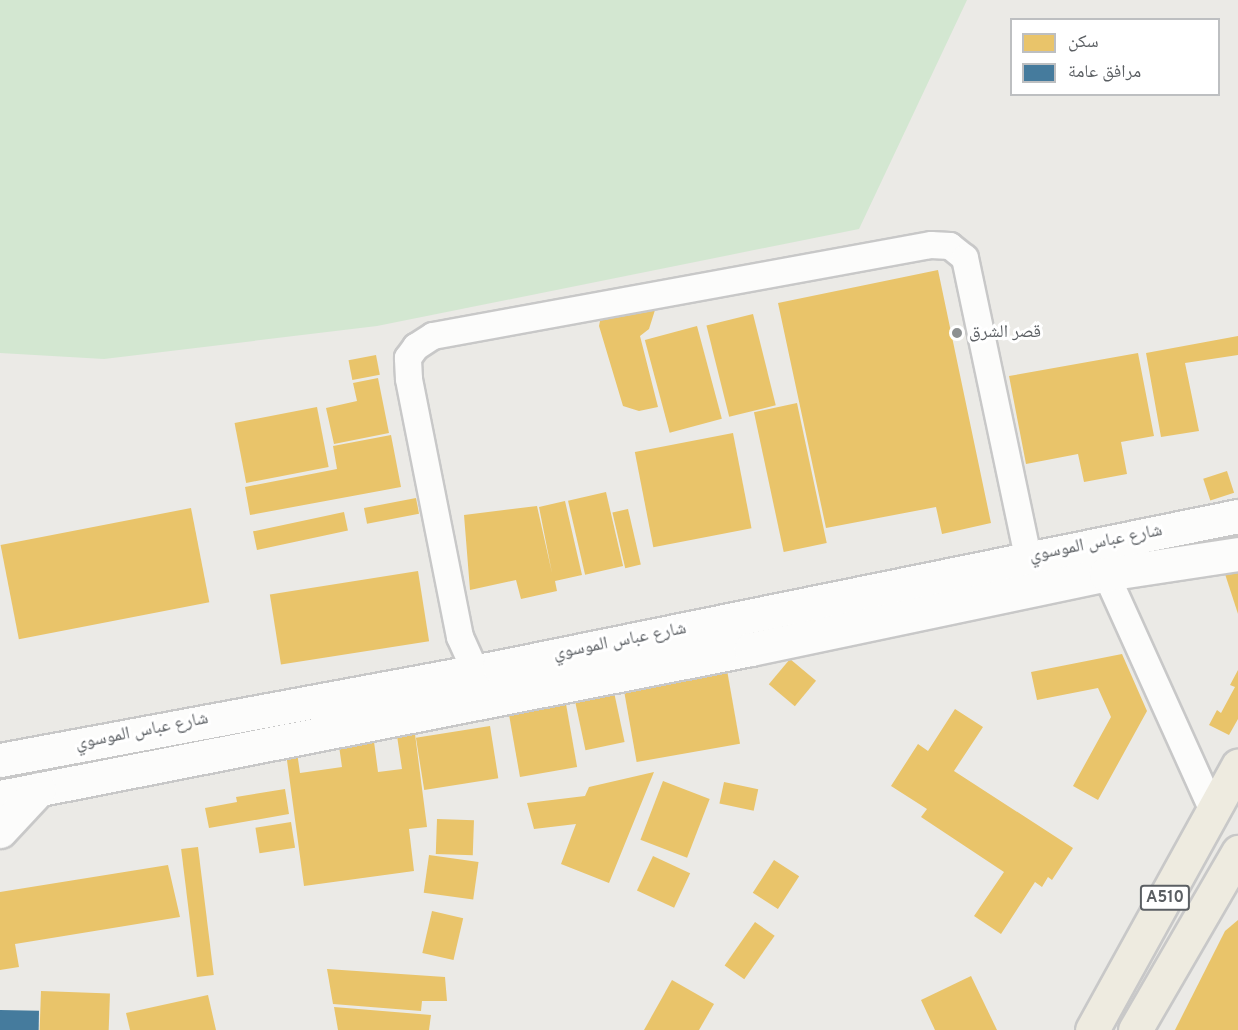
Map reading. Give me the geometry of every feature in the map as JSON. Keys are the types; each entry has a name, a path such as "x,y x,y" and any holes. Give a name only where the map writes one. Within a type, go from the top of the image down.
{"highway":[{"name":"A510","path":"1092,1030 1238,766"},
{"name":"A510","path":"1135,1030 1230,888 1238,852"}],"street":[{"path":"491,700 473,672 460,637 408,379 408,358 416,347 433,336 931,245 950,246 965,258 1028,557"},
{"name":"شارع عباس الموسوي","path":"0,760 473,672 1238,516"},
{"name":"شارع عباس الموسوي","path":"0,797 491,700 1106,574 1238,554"},
{"path":"1106,574 1213,811"},
{"path":"0,831 39,789"}],"green space":[{"path":"0,0 967,0 859,229 377,326 104,359 0,353"}],"building: سكن":[{"path":"938,270 991,523 942,534 936,507 826,528 778,303"},
{"path":"649,303 655,310 649,329 640,336 658,407 639,411 623,406 599,326 601,316"},
{"path":"753,314 776,405 729,417 706,326"},
{"path":"697,326 722,419 670,433 645,340"},
{"path":"1238,336 1238,355 1185,363 1199,431 1161,437 1146,353"},
{"path":"1138,353 1154,436 1121,442 1127,474 1084,482 1078,454 1026,464 1009,376"},
{"path":"376,355 380,375 352,380 349,360"},
{"path":"378,378 389,433 334,444 326,408 357,401 353,383"},
{"path":"797,403 827,543 784,552 754,412"},
{"path":"317,407 329,467 246,483 235,423"},
{"path":"733,433 752,528 653,547 635,452"},
{"path":"391,435 401,487 250,515 245,487 337,469 333,446"},
{"path":"1227,471 1234,493 1210,501 1203,479"},
{"path":"606,492 623,566 585,575 568,501"},
{"path":"416,498 419,514 367,524 364,508"},
{"path":"565,501 582,575 555,581 557,591 521,599 516,580 470,590 464,515 537,506 552,573 539,507"},
{"path":"191,508 209,602 19,639 1,545"},
{"path":"628,509 641,565 625,568 612,513"},
{"path":"344,512 348,531 257,550 253,531"},
{"path":"1238,570 1238,614 1225,574"},
{"path":"418,571 429,641 281,665 270,594"},
{"path":"1122,654 1147,711 1098,800 1073,786 1111,717 1098,688 1037,700 1031,672"},
{"path":"790,659 816,681 795,706 769,684"},
{"path":"727,670 740,744 637,762 624,688"},
{"path":"1238,670 1238,719 1229,735 1209,725 1217,710 1221,713 1235,687 1230,685"},
{"path":"614,692 625,742 585,750 575,700"},
{"path":"566,704 577,767 520,777 509,714"},
{"path":"955,709 983,727 954,771 1073,848 1052,880 1048,877 1042,887 1035,882 1001,934 974,916 1004,872 921,817 927,809 891,786 918,744 928,751"},
{"path":"490,726 498,778 424,790 416,738"},
{"path":"373,734 378,772 402,769 397,736 415,734 427,827 409,829 414,871 304,886 286,753 297,752 300,773 342,767 338,739"},
{"path":"654,772 609,883 561,864 576,824 534,829 527,803 585,796 589,787"},
{"path":"663,781 710,799 687,858 640,840"},
{"path":"724,782 758,789 754,811 719,804"},
{"path":"285,789 289,814 209,828 205,808 237,802 236,797"},
{"path":"437,819 474,820 473,855 436,854"},
{"path":"291,822 295,848 260,853 255,828"},
{"path":"198,847 214,975 197,977 181,849"},
{"path":"429,855 479,862 473,900 424,893"},
{"path":"653,856 690,873 674,908 637,890"},
{"path":"774,860 799,876 778,909 753,893"},
{"path":"168,865 180,917 15,944 19,967 0,970 0,892"},
{"path":"432,911 463,918 454,960 422,953"},
{"path":"1238,920 1238,1030 1175,1030 1225,931"},
{"path":"755,922 775,936 744,979 725,965"},
{"path":"327,969 445,977 447,1001 422,1001 421,1011 333,1004"},
{"path":"971,976 997,1030 935,1030 921,1000"},
{"path":"672,980 714,1004 699,1030 644,1030"},
{"path":"41,991 110,993 109,1030 40,1030"},
{"path":"208,995 216,1030 130,1030 126,1013"},
{"path":"334,1007 431,1015 429,1030 338,1030"}],"building: مرافق عامة":[{"path":"0,1010 39,1011 39,1030 0,1030"}],"place":[{"name":"قصر الشرق","path":"957,333"}]}
